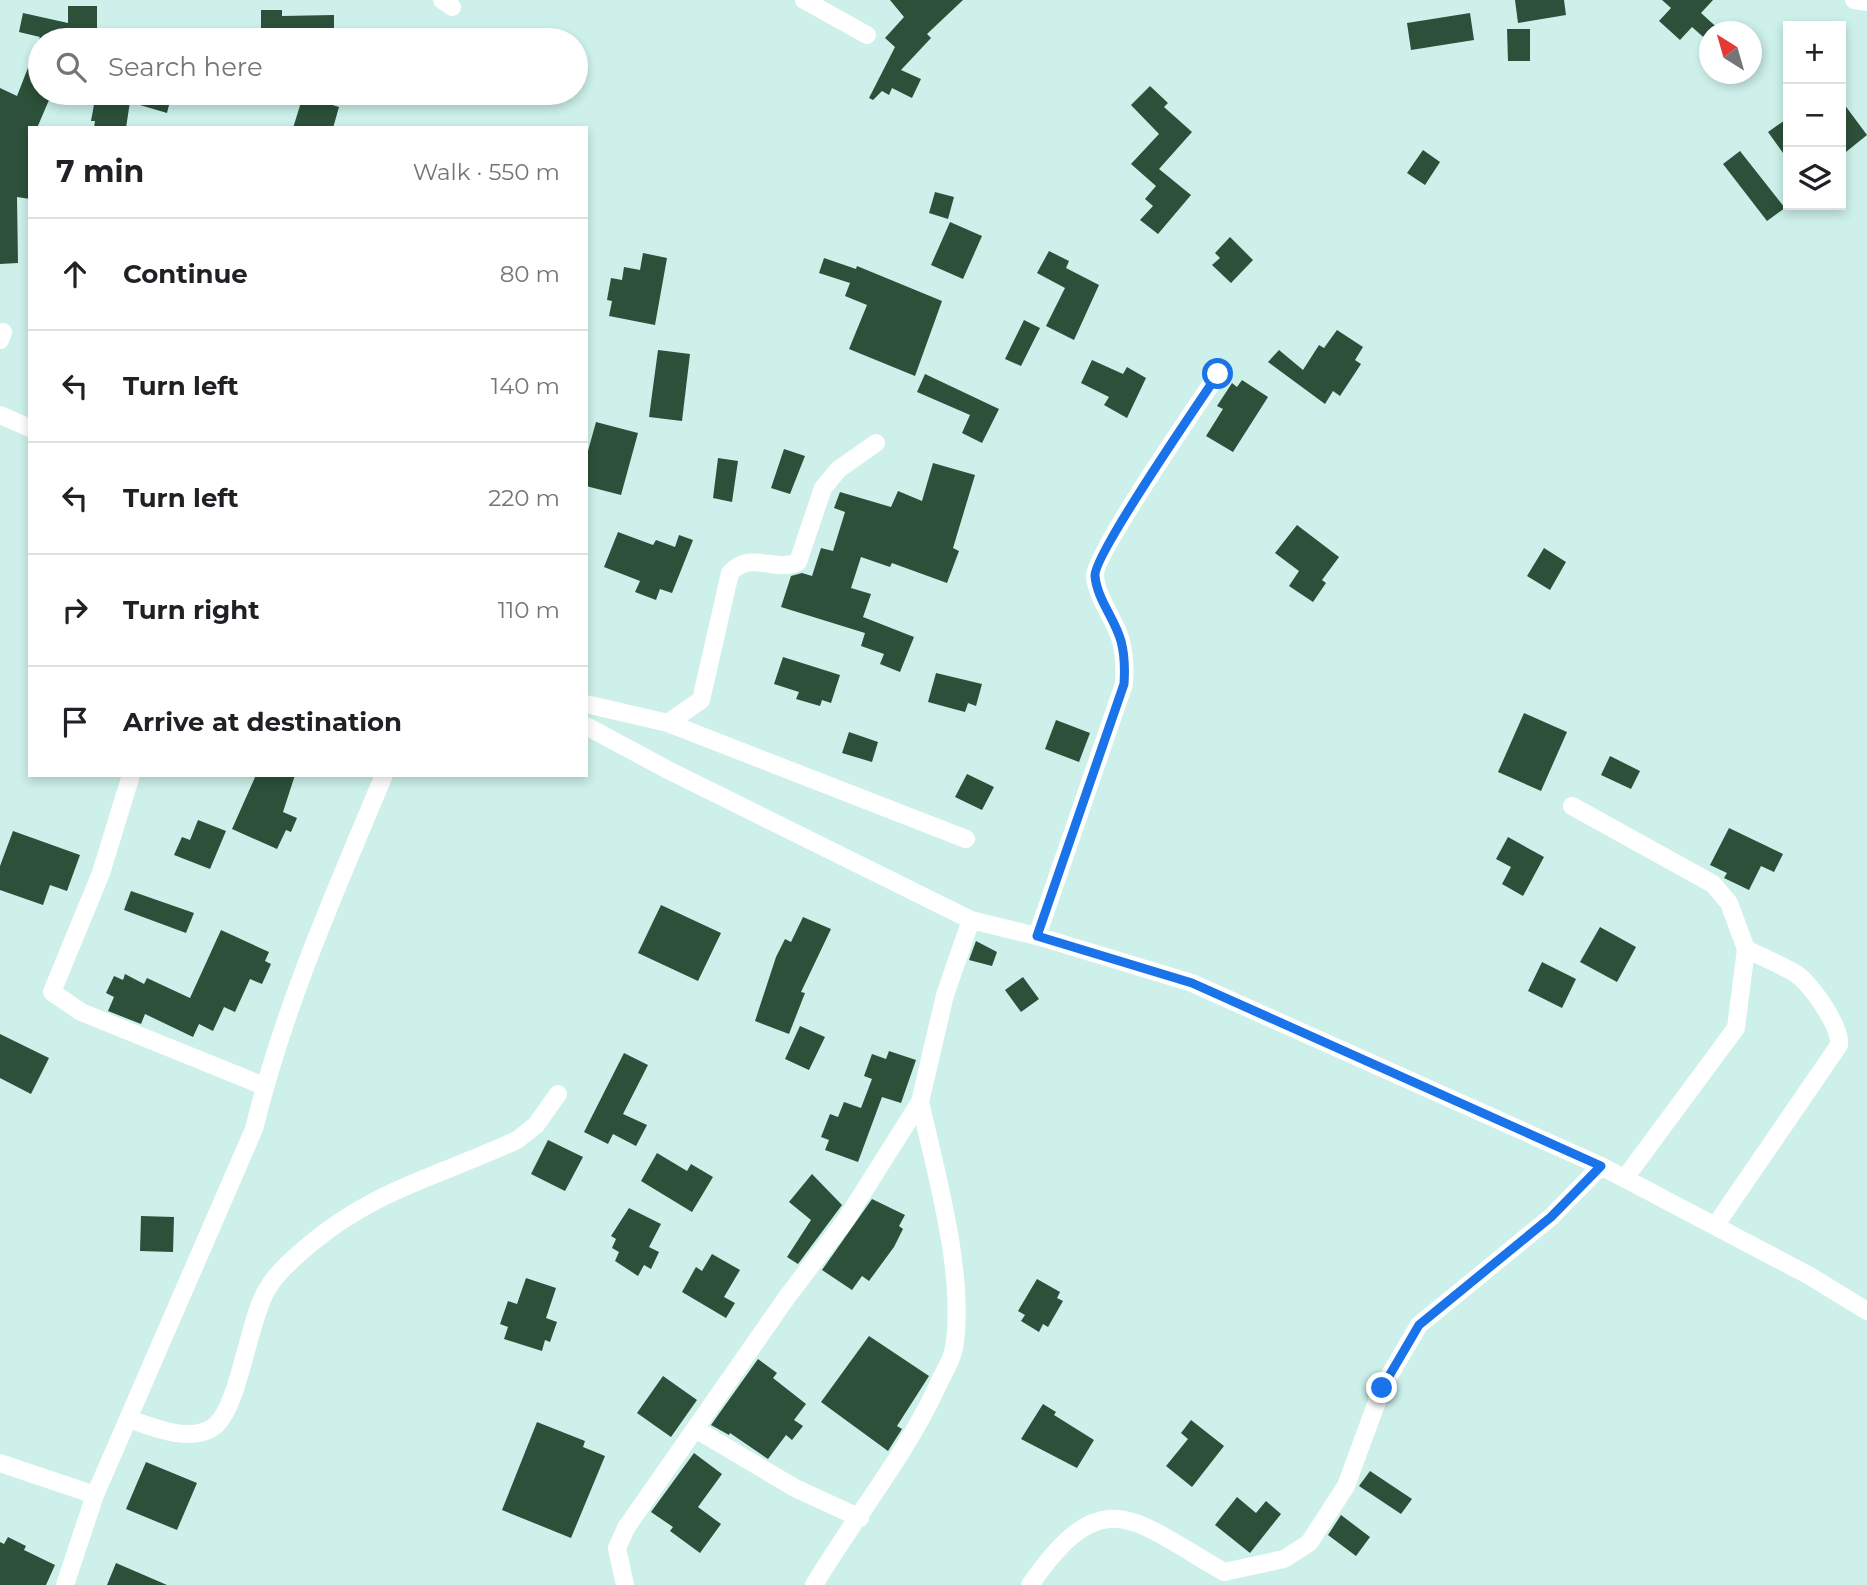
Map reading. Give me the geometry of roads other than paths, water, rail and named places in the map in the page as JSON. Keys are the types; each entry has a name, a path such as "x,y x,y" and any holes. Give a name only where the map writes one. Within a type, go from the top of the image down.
{"street":[{"path":"804,0 867,35"},
{"path":"1854,0 1867,2"},
{"path":"1037,936 1124,684 1125,662 1121,639 1097,587 1094,572 1133,504 1218,374"},
{"path":"0,415 28,427"},
{"path":"668,723 701,700 730,573 739,564 751,561 788,566 798,562 823,488 839,469 876,443"},
{"path":"588,704 668,723 966,839"},
{"path":"588,727 668,770 971,920 1037,936 1192,983 1601,1166 1867,1311"},
{"path":"130,777 101,873 52,992 81,1012 264,1086"},
{"path":"65,1585 95,1495 254,1129 264,1086 307,958 383,777"},
{"path":"1572,806 1713,884 1729,903 1746,949 1735,1028 1625,1178"},
{"path":"625,1585 617,1548 626,1528 697,1430 780,1307 845,1221 920,1102 945,995 971,920"},
{"path":"1715,1226 1839,1045 1840,1034 1813,992 1797,975 1746,949"},
{"path":"129,1419 173,1433 195,1433 214,1427 226,1413 246,1340 266,1291 286,1265 335,1223 379,1196 517,1140 536,1125 558,1094"},
{"path":"814,1585 860,1518 929,1405 954,1350 956,1299 946,1214 920,1102"},
{"path":"1030,1585 1054,1550 1076,1530 1104,1517 1138,1522 1224,1572 1284,1559 1309,1543 1346,1486 1382,1388 1419,1325 1551,1217 1601,1166"},
{"path":"697,1430 795,1488 860,1518"},
{"path":"0,1463 95,1495"}]}
